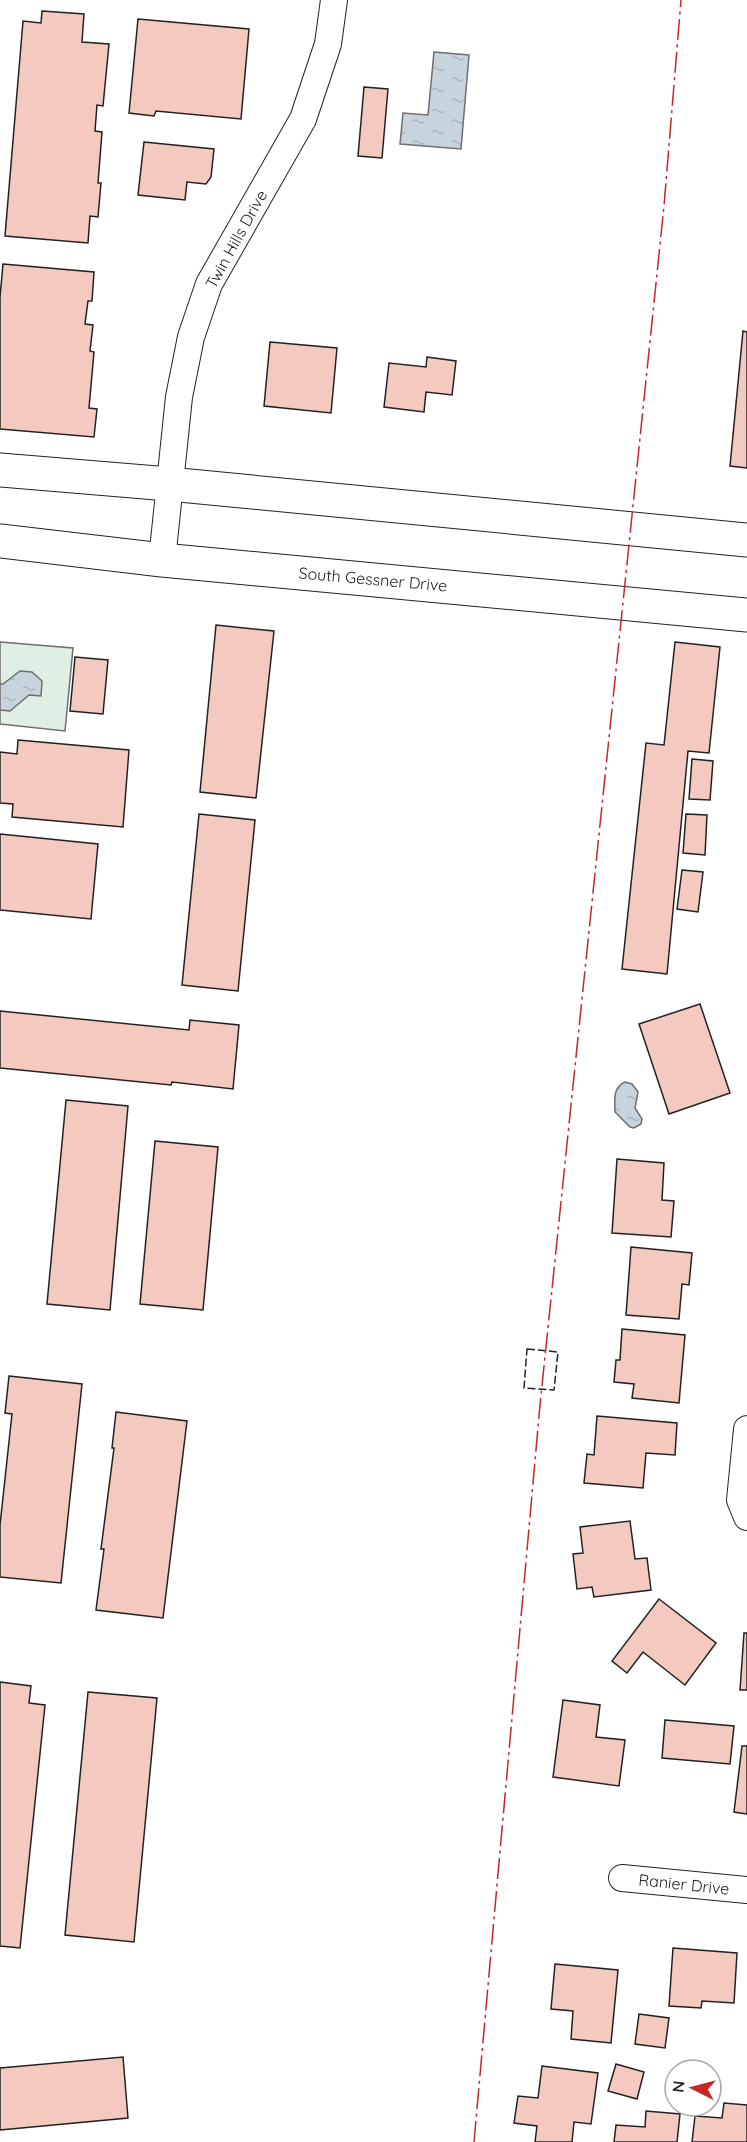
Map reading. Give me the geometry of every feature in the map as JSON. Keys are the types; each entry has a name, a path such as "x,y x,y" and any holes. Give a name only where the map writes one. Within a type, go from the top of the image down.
{"main road":[{"path":"0,470 169,484 747,540"},
{"name":"South Gessner Drive","path":"0,541 162,560 747,615"}],"street":[{"name":"Twin Hills Drive","path":"162,560 178,398 191,338 209,284 303,119 328,44 334,0"},
{"path":"747,1429 740,1500 747,1517"},
{"name":"Ranier Drive","path":"622,1878 747,1890"}],"green space":[{"path":"0,642 73,648 65,731 0,724"}],"water":[{"path":"434,52 469,55 461,149 400,144 403,113 428,115"},
{"path":"20,671 32,672 42,681 41,696 29,695 10,711 0,710 0,684"},
{"path":"625,1082 632,1084 638,1092 635,1108 642,1119 641,1124 634,1128 630,1127 615,1112 616,1091"}],"building":[{"path":"42,11 84,14 82,42 109,44 103,106 97,105 95,131 102,132 98,217 90,216 88,243 5,236 23,21 41,23"},
{"path":"138,19 249,29 241,119 156,111 154,116 129,113"},
{"path":"364,87 388,89 382,158 358,156"},
{"path":"144,142 214,149 211,177 206,184 187,182 185,200 138,195"},
{"path":"3,264 94,272 92,301 88,301 85,324 93,325 90,351 94,352 89,408 97,409 94,437 0,429 0,297"},
{"path":"743,331 747,332 747,468 730,466"},
{"path":"270,342 337,348 331,413 264,406"},
{"path":"427,357 456,361 452,395 426,392 424,412 384,407 389,363 426,367"},
{"path":"216,625 274,631 256,798 200,792"},
{"path":"675,642 720,647 709,753 688,751 667,974 622,969 646,743 664,745"},
{"path":"75,657 108,660 103,714 70,711"},
{"path":"18,740 129,750 123,827 12,817 13,804 0,803 0,752 17,754"},
{"path":"692,759 713,761 710,800 689,799"},
{"path":"199,814 255,820 238,991 182,985"},
{"path":"686,814 707,815 705,855 683,853"},
{"path":"0,834 98,844 91,919 0,910"},
{"path":"682,870 703,872 698,912 677,909"},
{"path":"700,1004 730,1093 669,1114 639,1024"},
{"path":"0,1011 189,1030 190,1020 239,1025 233,1089 0,1068"},
{"path":"66,1100 128,1106 110,1310 47,1304"},
{"path":"155,1141 218,1147 203,1310 140,1304"},
{"path":"617,1159 664,1163 662,1200 674,1201 671,1237 612,1233"},
{"path":"631,1247 692,1253 689,1285 682,1284 679,1319 626,1315"},
{"path":"622,1329 685,1335 679,1403 632,1398 634,1384 614,1382 616,1360 620,1360"},
{"path":"9,1376 82,1384 61,1583 0,1577 0,1525 12,1414 5,1413"},
{"path":"116,1412 187,1421 163,1618 96,1610 104,1549 101,1549 114,1448 112,1448"},
{"path":"597,1416 677,1423 675,1455 646,1453 643,1488 584,1483 587,1454 594,1455"},
{"path":"630,1521 635,1559 647,1558 651,1590 594,1597 592,1587 577,1589 573,1554 583,1553 580,1527"},
{"path":"659,1599 716,1643 685,1685 643,1652 627,1673 612,1661"},
{"path":"744,1633 747,1633 747,1690 740,1690"},
{"path":"0,1682 31,1686 29,1703 45,1705 20,1948 0,1946"},
{"path":"88,1692 157,1698 134,1942 65,1935"},
{"path":"563,1700 600,1705 596,1737 625,1740 619,1786 553,1777"},
{"path":"665,1720 734,1726 730,1764 662,1758"},
{"path":"742,1746 747,1746 747,1814 734,1812"},
{"path":"673,1948 737,1953 734,2003 702,2001 701,2008 669,2006"},
{"path":"555,1964 618,1970 611,2043 571,2039 573,2011 551,2009"},
{"path":"639,2014 669,2018 665,2048 635,2044"},
{"path":"123,2057 128,2118 0,2130 0,2068"},
{"path":"616,2064 644,2072 637,2099 608,2091"},
{"path":"542,2066 598,2073 591,2124 574,2122 572,2142 535,2142 537,2126 514,2123 518,2096 538,2098"},
{"path":"724,2103 747,2105 747,2142 692,2142 695,2118 723,2118"},
{"path":"646,2111 663,2112 663,2118 680,2118 677,2142 614,2142 616,2125 645,2127"}],"fence":[{"path":"527,1349 558,1352 554,1390 524,1388 527,1349"}],"power":[{"path":"474,2142 540,1405 664,206 681,0"}]}
